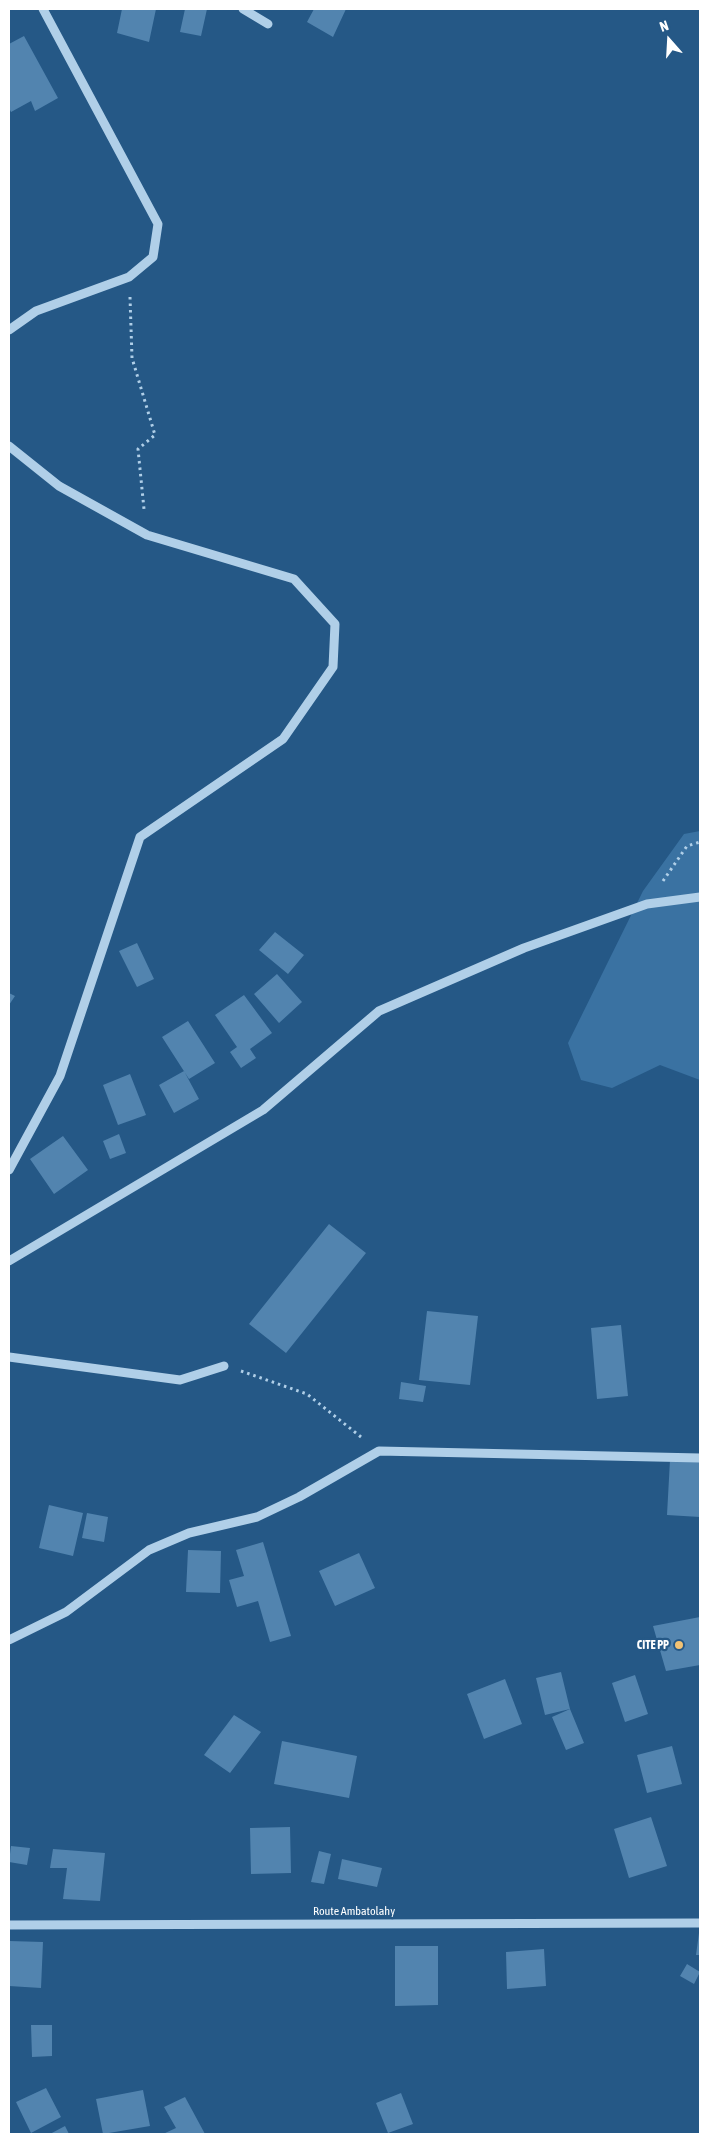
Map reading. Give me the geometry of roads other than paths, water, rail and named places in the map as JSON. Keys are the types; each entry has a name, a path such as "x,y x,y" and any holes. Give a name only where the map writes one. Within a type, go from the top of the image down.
{"street":[{"path":"9,330 36,311 129,277 153,257 158,224 43,9"},
{"path":"243,9 268,24"},
{"path":"9,446 59,486 147,535 294,579 335,624 333,667 283,739 140,837 60,1076 9,1170"},
{"path":"9,1262 262,1110 378,1011 524,948 647,904 700,897"},
{"path":"9,1357 180,1380 224,1366"},
{"path":"9,1640 66,1612 149,1550 189,1533 257,1517 299,1497 379,1452 700,1458"},
{"name":"Route Ambatolahy","path":"9,1925 700,1923"}],"place":[{"name":"CITE PP","path":"679,1645"}]}
